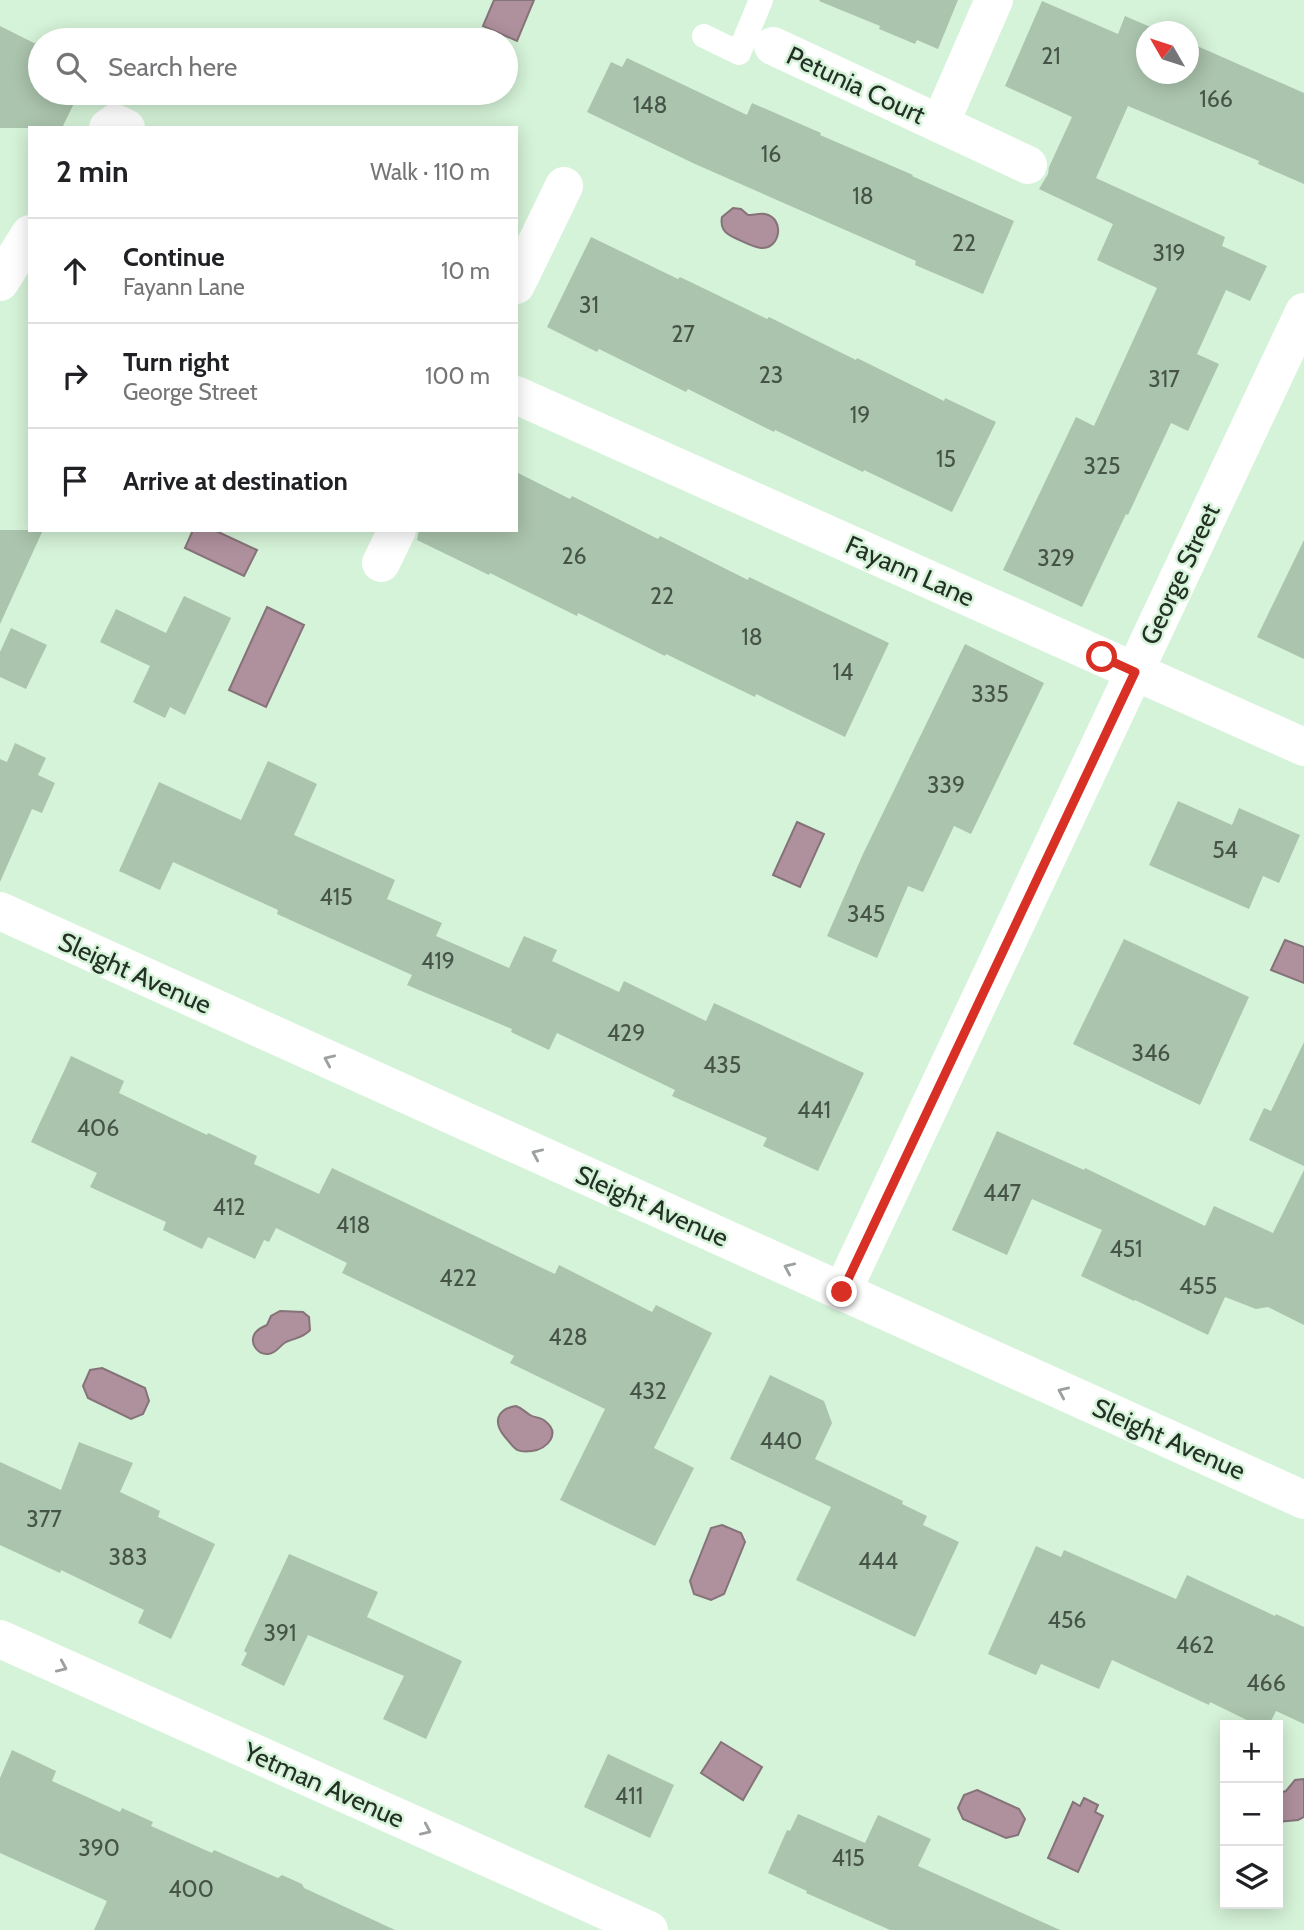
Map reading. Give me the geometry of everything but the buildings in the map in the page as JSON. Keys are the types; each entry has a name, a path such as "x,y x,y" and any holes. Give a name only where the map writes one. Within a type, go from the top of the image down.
{"street":[{"name":"Petunia Court","path":"940,124 994,0"},
{"name":"Petunia Court","path":"773,46 1028,165"},
{"path":"518,281 564,187"},
{"path":"0,284 28,237"},
{"path":"0,284 28,269"},
{"name":"George Street","path":"842,1292 1304,313"},
{"name":"Fayann Lane","path":"518,396 1304,747"},
{"name":"Sleight Avenue","path":"0,911 1304,1500"},
{"name":"Yetman Avenue","path":"0,1639 649,1930"}],"lane":[{"path":"704,37 739,53 761,0"}],"shaded area":[{"path":"494,0 534,0 518,39 518,28 483,26"},
{"path":"733,208 741,209 748,215 763,214 776,221 778,233 773,244 761,248 726,232 722,227 722,217"},
{"path":"192,532 218,532 257,550 244,576 185,548"},
{"path":"267,607 304,625 266,707 229,690"},
{"path":"797,822 824,834 800,887 773,875"},
{"path":"1285,940 1304,947 1304,983 1271,970"},
{"path":"280,1311 303,1312 309,1317 310,1330 286,1342 273,1353 261,1353 254,1345 254,1335 267,1325 271,1316"},
{"path":"102,1368 145,1388 149,1401 143,1414 131,1419 88,1398 83,1386 90,1370"},
{"path":"516,1406 543,1420 552,1430 550,1440 538,1450 518,1450 501,1432 498,1417 504,1410"},
{"path":"722,1525 741,1533 745,1542 724,1594 711,1600 694,1594 690,1581 711,1528"},
{"path":"721,1742 762,1767 743,1800 701,1773"},
{"path":"1304,1779 1304,1817 1283,1822 1283,1792 1295,1780"},
{"path":"977,1790 1019,1809 1025,1819 1018,1835 1006,1838 963,1819 958,1808 964,1795"},
{"path":"1084,1798 1098,1805 1095,1812 1103,1816 1078,1872 1048,1858 1073,1802 1080,1806"}],"route":[{"path":"842,1292 1135,672 1102,657"}]}
